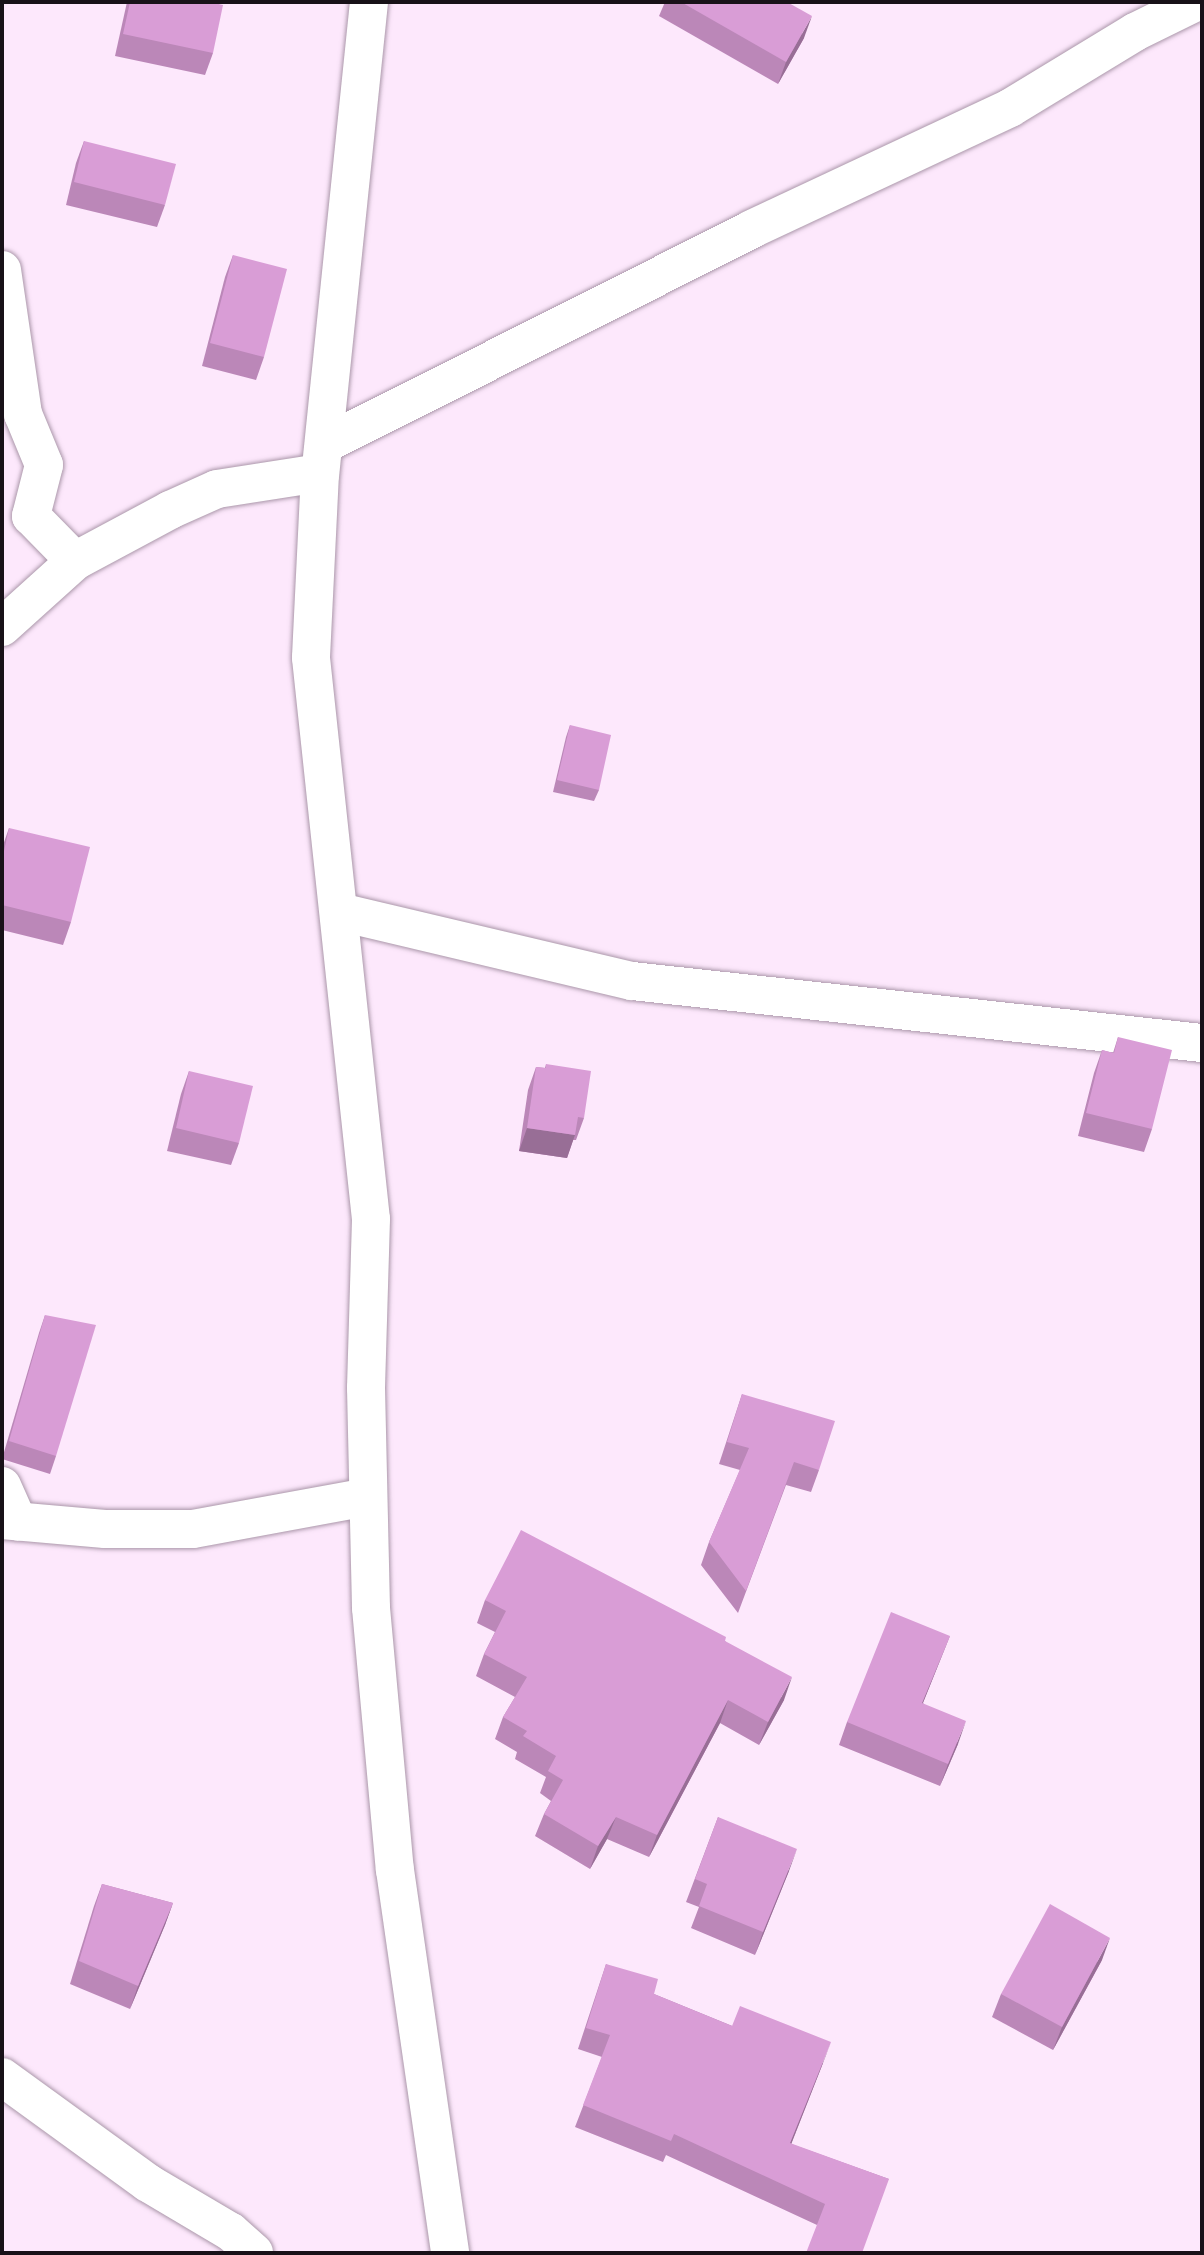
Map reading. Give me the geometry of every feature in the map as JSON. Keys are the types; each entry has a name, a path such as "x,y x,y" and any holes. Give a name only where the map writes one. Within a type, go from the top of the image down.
{"street":[{"path":"369,2 322,459 311,658 372,1219 366,1388 371,1608 395,1870 450,2253"},
{"path":"2,627 75,561 217,489 322,459 752,229 1010,108 1135,32 1196,2"},
{"path":"2,270 23,414 44,465 31,516 75,561"},
{"path":"340,912 632,981 1202,1043"},
{"path":"2,1486 10,1521 105,1529 193,1529 368,1497"},
{"path":"2,2077 148,2183 231,2232 254,2253"}],"building":[{"path":"130,2 210,2 223,5 213,53 123,34"},
{"path":"681,2 787,2 812,16 786,62"},
{"path":"84,141 176,164 165,205 74,182"},
{"path":"233,255 287,269 264,357 210,343"},
{"path":"570,725 611,735 599,790 557,780"},
{"path":"9,828 90,847 71,922 2,905 2,860"},
{"path":"1118,1037 1172,1050 1152,1129 1086,1113 1102,1050 1114,1053"},
{"path":"546,1064 591,1071 584,1118 578,1117 575,1135 527,1128 536,1067 546,1068"},
{"path":"189,1071 253,1086 239,1143 176,1128"},
{"path":"45,1315 96,1325 56,1456 9,1441"},
{"path":"742,1394 835,1421 819,1470 794,1462 746,1591 709,1542 749,1448 727,1442"},
{"path":"521,1530 726,1637 725,1641 792,1677 768,1722 728,1700 657,1835 616,1817 598,1846 544,1814 563,1780 548,1771 556,1756 523,1736 527,1731 503,1717 527,1677 484,1654 506,1611 485,1600"},
{"path":"891,1612 950,1636 922,1703 966,1721 948,1764 847,1722"},
{"path":"718,1817 797,1849 763,1932 699,1906 707,1884 695,1879"},
{"path":"102,1884 173,1903 138,1986 79,1961"},
{"path":"1050,1904 1110,1938 1062,2027 1001,1994"},
{"path":"606,1964 658,1979 654,1994 732,2026 740,2006 831,2042 790,2143 889,2179 862,2253 806,2253 825,2204 674,2134 671,2141 583,2105 610,2035 586,2028"}]}
